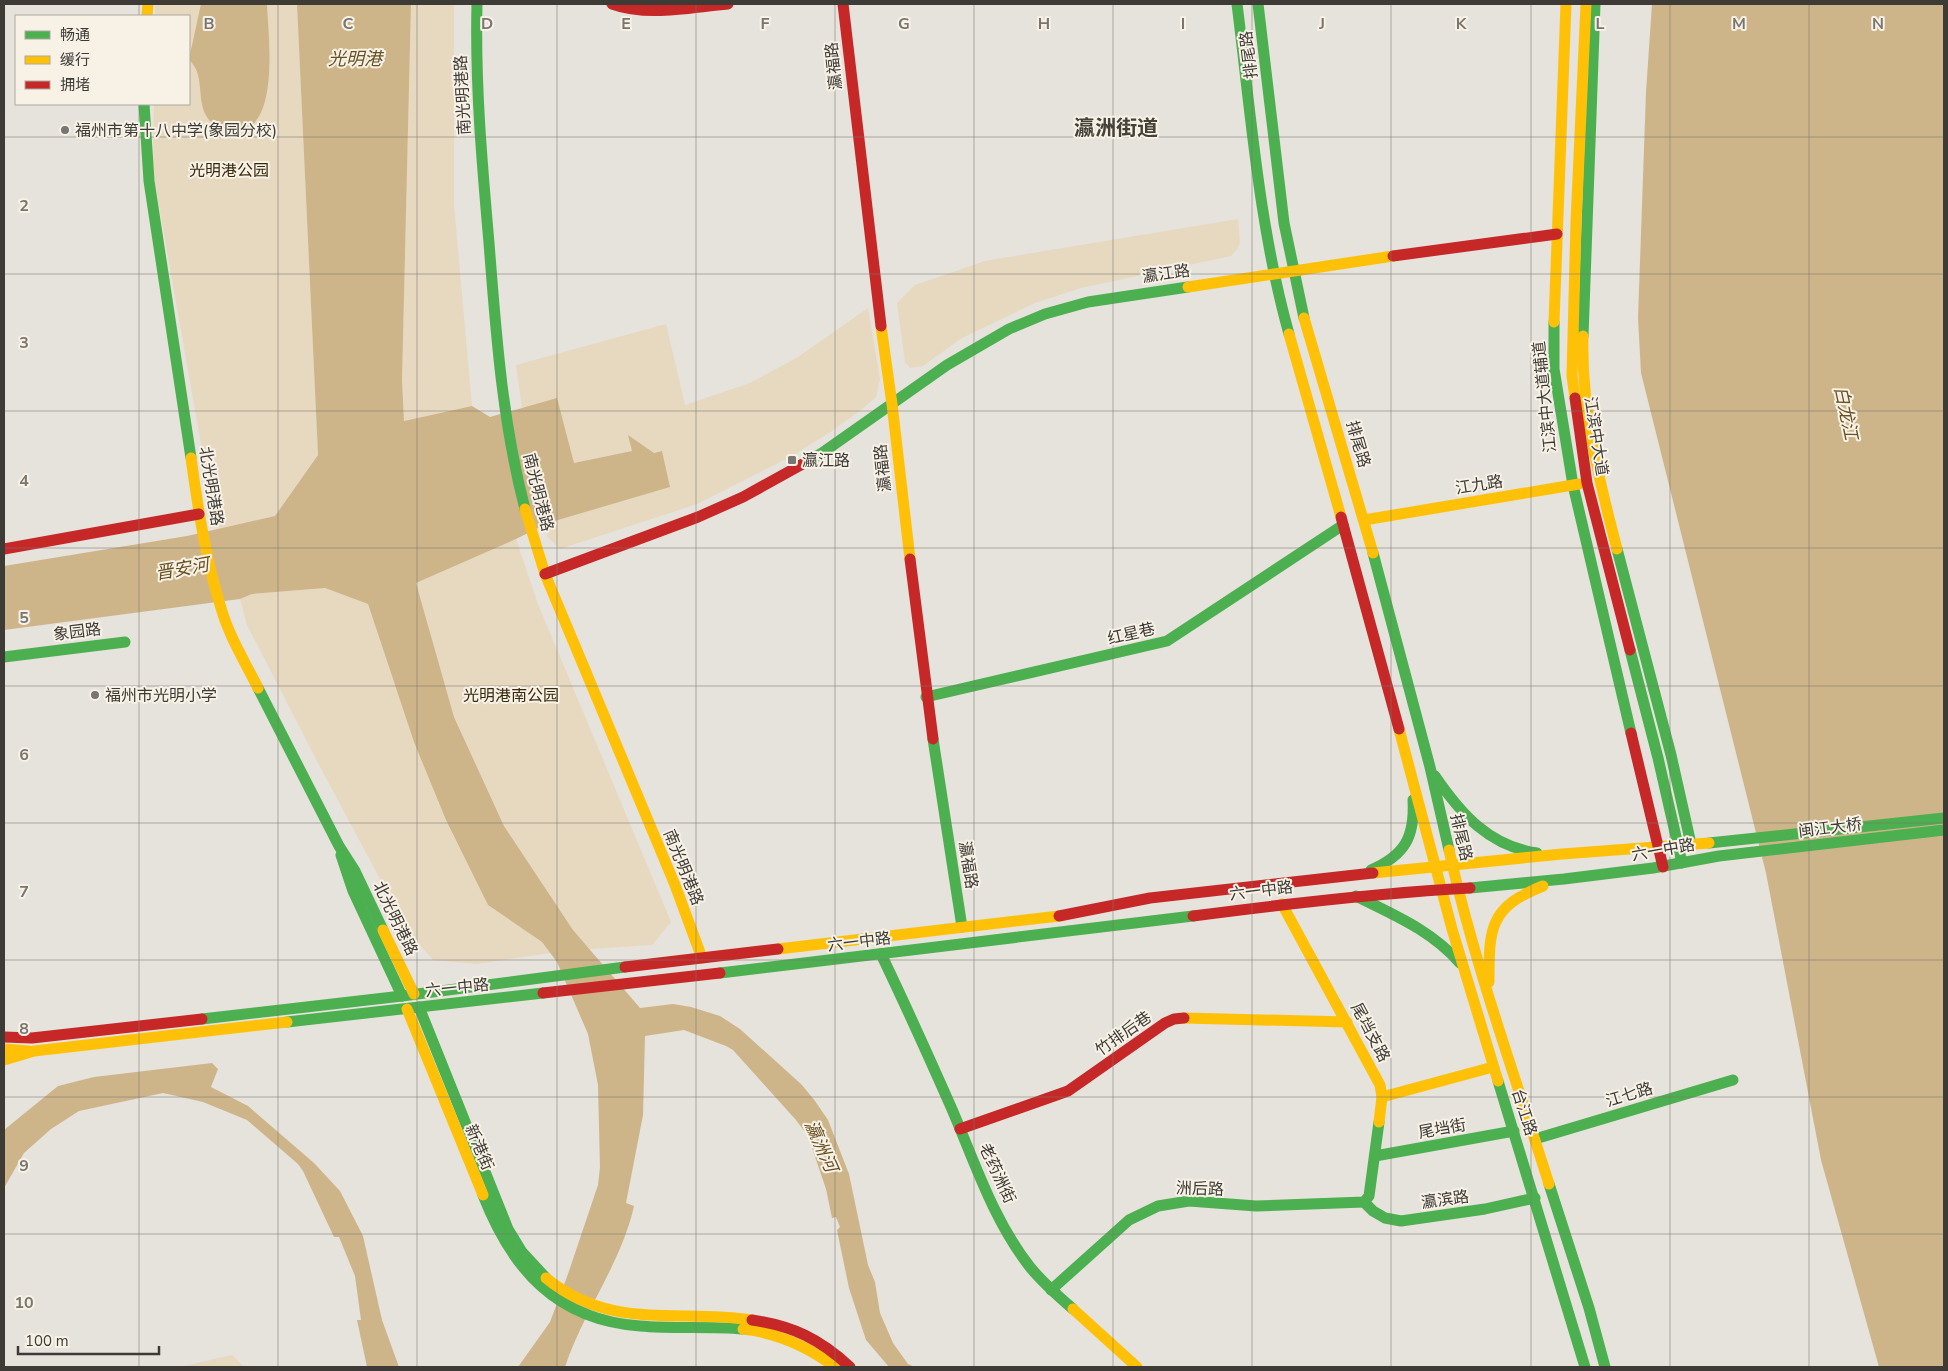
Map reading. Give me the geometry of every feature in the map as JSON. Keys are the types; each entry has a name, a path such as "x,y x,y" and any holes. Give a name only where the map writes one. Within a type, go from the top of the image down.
{"main road":[{"name":"南光明港路","path":"477,4 478,100 502,397 514,464 537,553 675,885 702,958"},
{"path":"612,4 619,8 638,10 728,4"},
{"name":"瀛福路","path":"843,4 876,298 892,404 926,697 962,928"},
{"name":"排尾路","path":"1237,4 1264,224 1274,275 1436,866"},
{"name":"排尾路","path":"1258,4 1284,223 1293,271 1306,324 1364,520 1430,766 1458,889"},
{"name":"江滨中大道辅道","path":"1566,4 1556,234 1554,369 1573,485 1663,867"},
{"name":"江滨中大道","path":"1586,4 1576,222 1572,376 1587,483 1658,758 1682,863"},
{"name":"江滨中大道","path":"1595,4 1583,348 1587,412 1600,480 1671,755 1691,844"},
{"name":"北光明港路","path":"144,105 149,181 199,514 221,608 230,632 279,731 339,846 346,876 413,1008"},
{"name":"瀛江路","path":"545,574 698,517 743,497 822,453 970,351 1009,329 1046,314 1088,302 1274,275 1317,266 1556,234"},
{"name":"江九路","path":"1364,520 1600,480"},
{"path":"4,549 199,514"},
{"name":"红星巷","path":"926,697 1167,641 1343,524"},
{"name":"象园路","path":"4,657 125,642"},
{"path":"1430,766 1460,811 1483,830 1505,844 1528,853 1562,854"},
{"path":"1356,875 1374,869 1392,859 1404,848 1410,836 1414,819 1410,770"},
{"name":"闽江大桥","path":"1678,846 1944,818"},
{"name":"闽江大桥","path":"1719,856 1944,830"},
{"name":"六一中路","path":"4,1037 32,1038 962,928 1074,914 1150,898 1436,866 1562,854 1678,846"},
{"name":"六一中路","path":"4,1060 34,1051 620,986 1282,904 1564,879 1663,867 1719,856"},
{"name":"台江路","path":"1436,866 1492,1067 1535,1198 1585,1367"},
{"path":"1489,996 1490,940 1495,919 1517,897 1564,879"},
{"name":"台江路","path":"1458,889 1489,996 1589,1308 1605,1367"},
{"path":"1356,896 1413,922 1430,934 1450,951 1460,963 1466,976"},
{"name":"尾垱支路","path":"1282,904 1378,1079 1382,1097 1371,1189 1369,1196 1364,1202"},
{"name":"老药洲街","path":"881,954 1008,1234 1029,1266 1051,1290 1138,1367"},
{"name":"新港街","path":"413,1008 498,1231 521,1266 543,1283 581,1300 598,1312"},
{"name":"竹排后巷","path":"960,1129 1068,1091 1165,1023 1174,1019 1194,1017 1347,1022"},
{"path":"4,1047 32,1038"},
{"path":"4,1047 34,1051"},
{"path":"1382,1097 1492,1067"},
{"name":"江七路","path":"1536,1139 1733,1080"},
{"name":"尾垱街","path":"1375,1156 1514,1131"},
{"name":"瀛滨路","path":"1364,1202 1373,1211 1385,1218 1401,1221 1485,1209 1535,1198"},
{"name":"洲后路","path":"1051,1290 1129,1220 1143,1211 1160,1205 1204,1201 1242,1206 1364,1202"},
{"path":"598,1312 622,1324 764,1331 805,1346 835,1367"},
{"path":"598,1312 747,1319 780,1324 804,1332 820,1341 834,1351 850,1367"}],"green space":[{"name":"光明港公园","path":"155,4 297,4 318,455 275,516 216,529 153,172 154,105 190,105 190,15 155,15"},
{"path":"411,4 454,4 454,205 472,406 404,421 402,380"},
{"path":"1238,219 1240,242 1238,248 1231,256 1081,288 1035,303 962,338 923,366 910,368 905,362 897,303 915,285 985,261"},
{"path":"868,308 880,379 876,397 832,431 790,457 697,504 560,549 547,536 548,523 669,487 662,452 654,453 629,436 632,451 574,464 557,399 522,408 516,365 666,324 685,405 750,383 798,357"},
{"name":"光明港南公园","path":"516,539 538,604 671,922 652,945 589,949 573,930 504,826 454,717 416,583"},
{"path":"325,588 368,604 394,683 488,905 542,942 550,953 477,964 433,960 409,933 247,625 240,599 252,594"},
{"path":"232,1355 244,1367 180,1367"}],"water":[{"path":"201,4 267,4 269,78 266,98 260,115 250,126 236,131 229,131 223,130 212,123 204,112 199,78 190,60"},
{"name":"光明港","path":"297,4 411,4 402,380 404,421 472,406 490,417 557,398 574,463 632,451 628,435 654,453 662,451 670,487 548,523 416,583 454,717 504,826 573,930 640,1008 673,1004 691,1007 720,1016 740,1029 802,1085 815,1101 828,1120 849,1174 868,1265 875,1282 880,1313 893,1343 908,1364 915,1367 889,1367 866,1340 849,1288 837,1230 840,1227 836,1217 832,1218 826,1189 808,1136 733,1050 684,1030 645,1036 643,1115 626,1203 634,1206 620,1248 565,1367 518,1367 550,1322 598,1185 600,1167 598,1085 588,1034 557,962 542,942 488,905 446,820 414,742 368,604 325,588 252,594 240,599 4,630 4,566 187,536 275,516 318,455"},
{"name":"白龙江","path":"1652,4 1944,4 1944,1367 1879,1367 1821,1160 1766,873 1641,373 1638,318 1646,92"},
{"path":"212,1063 218,1069 211,1087 248,1106 314,1163 340,1191 363,1236 382,1320 399,1367 367,1367 357,1320 361,1320 355,1276 339,1237 334,1237 298,1164 247,1120 203,1102 163,1093 79,1111 51,1129 24,1153 4,1188 4,1130 58,1086 94,1077"}],"traffic: fast":[{"path":"477,4 480,124 497,344 505,410 525,509"},
{"path":"1237,4 1263,212 1270,253 1289,334"},
{"path":"1258,4 1284,223 1304,318"},
{"path":"1583,336 1595,4"},
{"path":"144,105 149,181 191,458"},
{"path":"808,461 947,365 1009,329 1045,314 1088,302 1188,287"},
{"path":"1554,322 1554,369 1573,485 1631,733"},
{"path":"926,697 1167,641 1343,525"},
{"path":"1617,549 1671,755 1691,844"},
{"path":"1373,553 1430,767 1449,850"},
{"path":"4,657 125,642"},
{"path":"1630,650 1658,758 1682,863"},
{"path":"258,688 339,846 355,871 383,930"},
{"path":"933,739 962,927"},
{"path":"1435,776 1455,803 1490,836 1520,849 1537,853"},
{"path":"1371,870 1392,858 1406,843 1412,824 1413,800"},
{"path":"1709,843 1944,818"},
{"path":"1470,888 1564,879 1653,868 1719,856 1944,830"},
{"path":"341,855 353,891 402,996"},
{"path":"1356,896 1424,932 1449,951 1460,963"},
{"path":"720,973 1193,916"},
{"path":"881,954 1005,1230 1035,1273 1073,1309"},
{"path":"202,1019 402,996 625,967"},
{"path":"287,1022 543,993"},
{"path":"419,1007 508,1229 522,1252 546,1278"},
{"path":"1535,1139 1733,1080"},
{"path":"1498,1081 1585,1367"},
{"path":"1051,1290 1129,1220 1158,1206 1189,1201 1256,1206 1364,1202 1369,1196 1379,1122"},
{"path":"1375,1156 1514,1131"},
{"path":"1549,1184 1589,1308 1605,1367"},
{"path":"483,1195 508,1246 523,1267 541,1286 561,1301 584,1313 610,1322 640,1326 743,1329"},
{"path":"1364,1202 1373,1211 1385,1218 1401,1221 1485,1209 1535,1198"}],"traffic: slow":[{"path":"147,15 148,4"},
{"path":"1554,322 1566,4"},
{"path":"1575,398 1572,376 1576,222 1586,4"},
{"path":"1188,287 1393,256"},
{"path":"1304,318 1373,553"},
{"path":"881,326 910,559"},
{"path":"1289,334 1341,517"},
{"path":"1583,336 1585,390 1592,444 1617,549"},
{"path":"191,458 203,534 224,618 258,688"},
{"path":"1364,520 1579,484"},
{"path":"525,509 545,574 675,885 702,958"},
{"path":"1399,729 1452,929 1498,1081"},
{"path":"1373,873 1562,854 1709,843"},
{"path":"1449,850 1482,976 1549,1184"},
{"path":"1489,982 1490,948 1496,922 1502,912 1512,902 1543,886"},
{"path":"1282,904 1380,1085 1382,1097 1379,1122"},
{"path":"778,949 1059,916"},
{"path":"383,930 414,994"},
{"path":"407,1009 483,1195"},
{"path":"1184,1018 1347,1022"},
{"path":"4,1060 34,1051 287,1022"},
{"path":"4,1049 29,1051"},
{"path":"1382,1097 1493,1067"},
{"path":"546,1278 570,1295 620,1312 752,1320"},
{"path":"1073,1309 1137,1367"},
{"path":"743,1329 780,1337 803,1347 835,1367"}],"traffic: jam":[{"path":"612,4 626,8 655,11 728,4"},
{"path":"843,4 881,326"},
{"path":"1393,256 1557,234"},
{"path":"1575,398 1587,483 1630,650"},
{"path":"545,574 698,517 743,497 808,461"},
{"path":"4,549 199,514"},
{"path":"1341,517 1399,729"},
{"path":"910,559 933,739"},
{"path":"1631,733 1663,867"},
{"path":"1059,916 1150,898 1373,873"},
{"path":"1193,916 1331,899 1470,888"},
{"path":"625,967 778,949"},
{"path":"543,993 720,973"},
{"path":"960,1129 1068,1091 1165,1023 1174,1019 1184,1018"},
{"path":"4,1037 32,1038 202,1019"},
{"path":"752,1320 780,1326 805,1335 817,1341 850,1367"}],"place":[{"name":"福州市第十八中学(象园分校)","path":"65,130"},
{"name":"瀛江路","path":"792,460"},
{"name":"福州市光明小学","path":"95,695"}],"district":[{"name":"瀛洲街道","path":"1116,128"}],"water label":[{"name":"晋安河","path":"182,569"},
{"name":"瀛洲河","path":"821,1146"}]}
